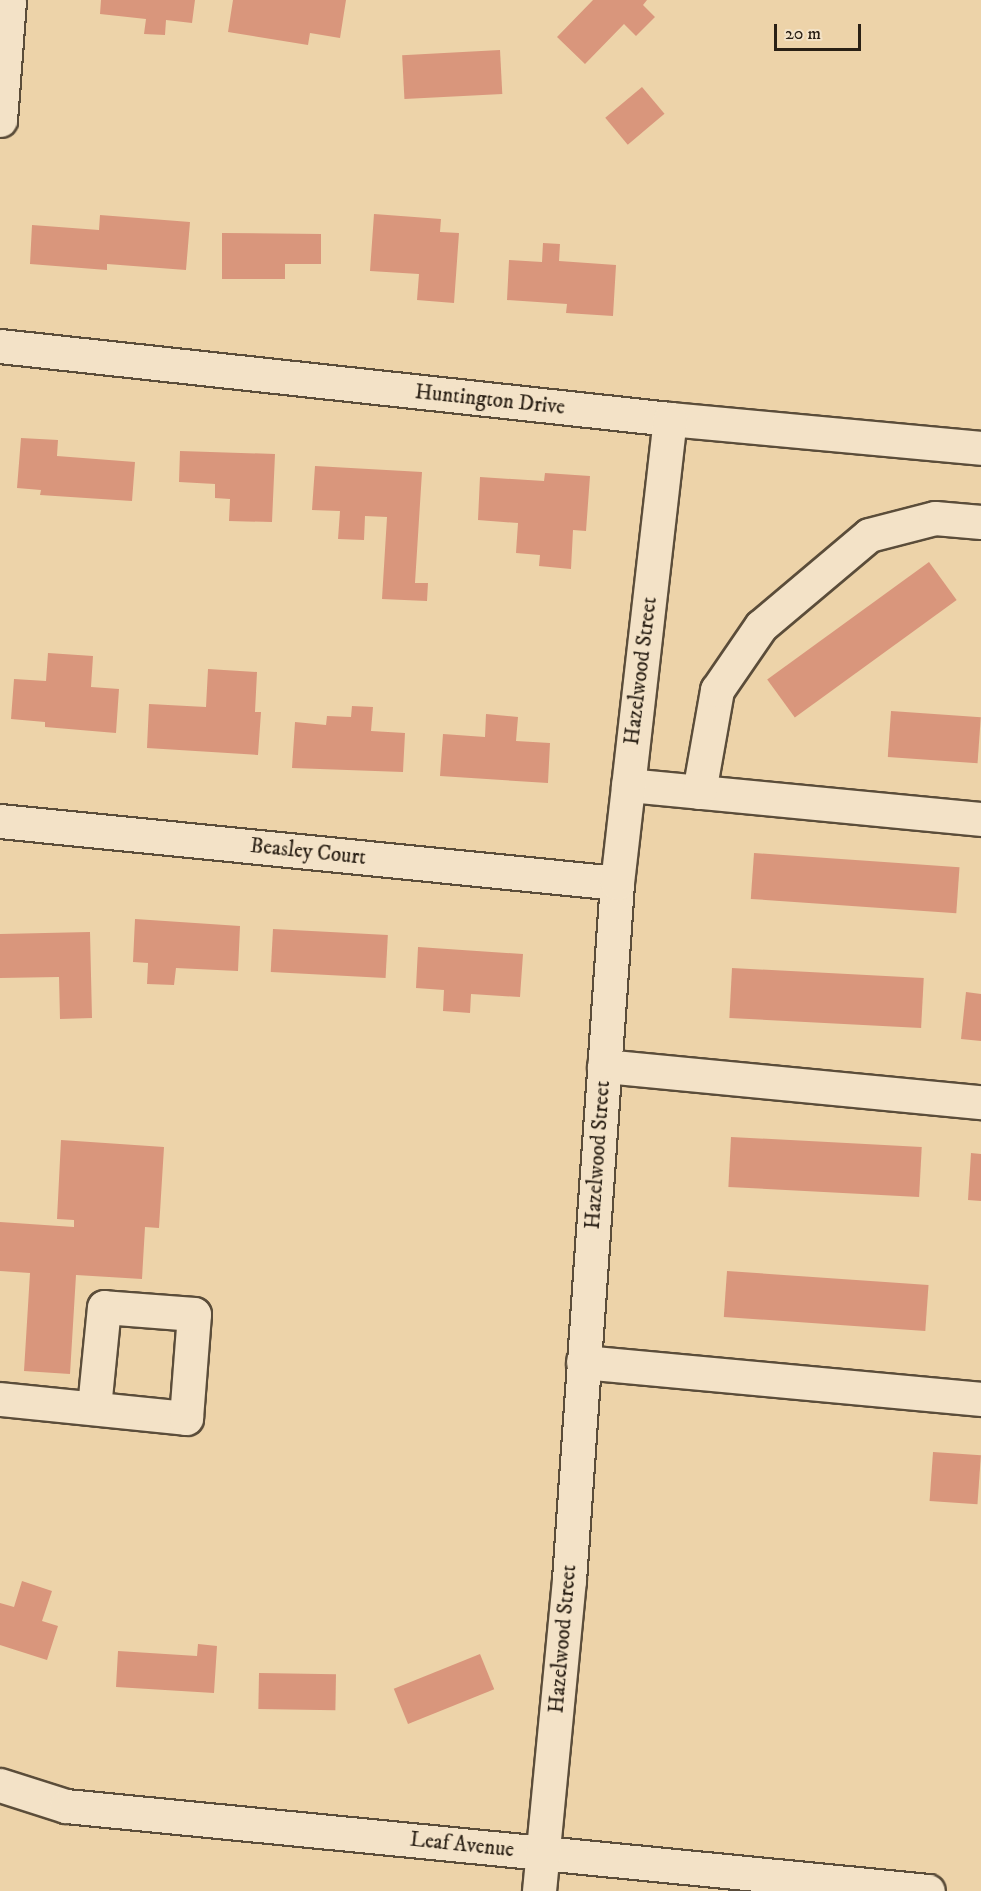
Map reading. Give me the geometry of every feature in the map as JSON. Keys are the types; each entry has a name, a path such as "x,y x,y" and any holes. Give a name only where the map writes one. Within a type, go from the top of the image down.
{"street":[{"path":"0,120 9,0"},
{"name":"Huntington Drive","path":"0,346 670,419 981,448"},
{"name":"Hazelwood Street","path":"539,1891 569,1580 617,883 670,419"},
{"path":"699,792 717,690 761,626 869,535 935,518 981,522"},
{"path":"628,785 981,819"},
{"name":"Beasley Court","path":"0,821 617,883"},
{"path":"604,1066 981,1102"},
{"path":"583,1362 981,1399"},
{"path":"0,1399 94,1408"},
{"name":"Leaf Avenue","path":"0,1785 66,1806 928,1891"}],"building":[{"path":"101,0 195,0 192,23 166,20 165,35 144,34 146,19 100,14"},
{"path":"233,0 346,0 340,38 310,33 308,45 228,32"},
{"path":"593,0 647,0 643,5 655,17 636,36 624,24 585,64 557,37"},
{"path":"500,50 502,94 404,99 402,55"},
{"path":"642,87 664,114 628,145 605,118"},
{"path":"374,214 441,219 440,232 459,233 454,303 417,300 419,274 370,271"},
{"path":"100,215 190,222 186,270 107,264 107,270 30,264 32,225 99,230"},
{"path":"222,233 321,234 321,264 285,264 285,279 222,279"},
{"path":"543,243 560,244 559,261 616,265 613,316 566,313 567,304 507,300 509,260 542,262"},
{"path":"21,438 58,440 57,456 135,462 132,501 40,495 41,490 17,488"},
{"path":"180,451 275,454 272,522 229,521 230,499 215,498 215,484 179,482"},
{"path":"315,466 422,472 415,583 428,583 427,601 382,599 387,517 365,516 364,540 338,539 340,511 312,510"},
{"path":"545,473 590,476 586,531 573,530 571,569 539,566 540,555 516,553 518,523 478,520 480,477 544,481"},
{"path":"929,562 957,600 795,718 767,680"},
{"path":"48,653 93,656 91,687 119,689 116,733 45,727 45,722 11,719 14,679 46,681"},
{"path":"208,669 257,672 255,712 261,712 258,755 147,748 149,704 206,707"},
{"path":"352,706 373,707 371,731 405,733 403,772 292,768 295,722 326,725 327,716 351,717"},
{"path":"891,711 981,717 978,763 888,757"},
{"path":"486,714 518,717 516,741 550,743 548,783 440,776 443,734 485,737"},
{"path":"754,853 959,867 956,913 751,899"},
{"path":"135,919 240,926 238,971 176,968 174,985 147,984 148,963 133,962"},
{"path":"273,929 388,935 386,978 271,972"},
{"path":"90,932 92,1018 60,1019 59,977 0,978 0,934"},
{"path":"418,947 523,954 520,997 471,994 470,1013 443,1011 444,990 416,988"},
{"path":"732,968 924,978 921,1028 729,1018"},
{"path":"966,992 981,994 981,1041 961,1039"},
{"path":"731,1137 922,1147 919,1197 728,1187"},
{"path":"61,1140 164,1147 159,1228 145,1227 142,1279 76,1275 70,1374 24,1371 30,1273 0,1271 0,1222 74,1227 74,1220 57,1219"},
{"path":"971,1153 981,1154 981,1201 968,1200"},
{"path":"727,1271 929,1285 925,1331 724,1317"},
{"path":"933,1452 981,1455 977,1504 930,1501"},
{"path":"22,1581 52,1591 42,1621 58,1626 47,1660 0,1645 0,1603 14,1607"},
{"path":"198,1644 217,1646 214,1693 116,1687 118,1651 197,1656"},
{"path":"480,1654 494,1689 408,1724 394,1689"},
{"path":"259,1673 336,1674 335,1710 258,1709"}]}
